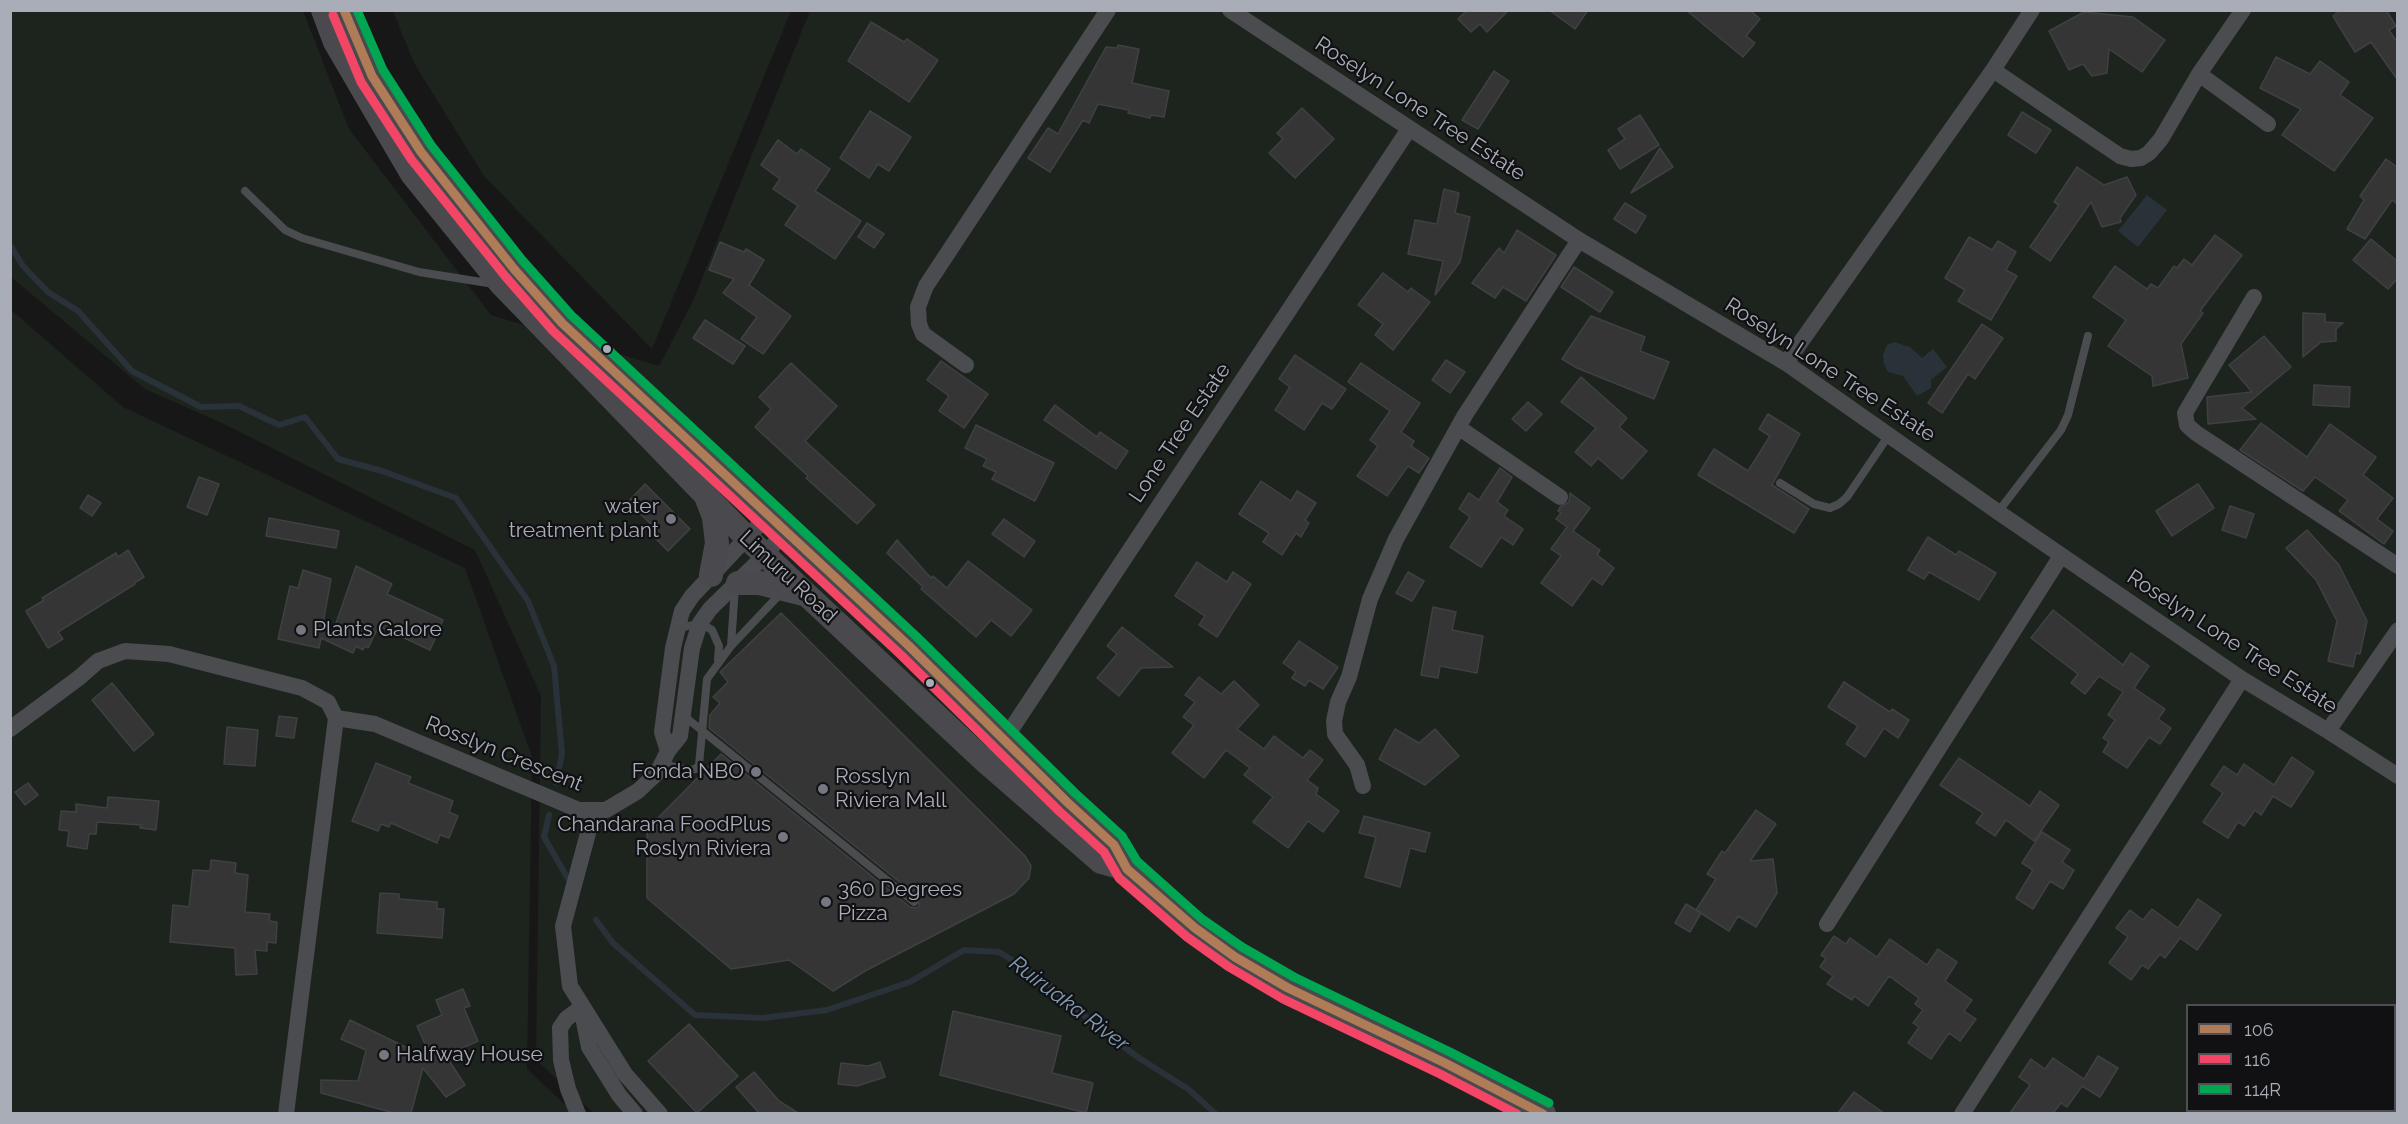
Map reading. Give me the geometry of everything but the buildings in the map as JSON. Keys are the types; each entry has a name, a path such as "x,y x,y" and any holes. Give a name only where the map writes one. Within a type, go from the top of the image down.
{"main road":[{"name":"Limuru Road","path":"323,10 335,42 412,174 501,284 765,555 796,591 1101,862 1127,869"},
{"name":"Limuru Road","path":"344,10 372,76 421,152 514,270 562,323 909,646 1114,845 1127,869 1195,928 1235,957 1279,983 1544,1113"},
{"path":"706,497 714,517 717,543 711,575"},
{"path":"737,585 760,583 796,591"}],"street":[{"path":"966,365 923,334 918,307 926,286 1108,10"},
{"name":"Roselyn Lone Tree Estate","path":"1230,10 1579,240 1786,363 2061,556 2242,679 2328,731 2397,777"},
{"path":"1786,363 1993,70 2032,10"},
{"path":"1993,70 2088,136 2120,156 2131,159 2149,153 2161,139 2199,74 2243,10"},
{"path":"2199,74 2268,123"},
{"name":"Lone Tree Estate","path":"986,762 1004,740 1409,129"},
{"path":"1363,786 1357,765 1335,734 1334,721 1338,702 1349,677 1378,579 1396,540 1458,427 1579,240"},
{"path":"2254,297 2186,413 2187,424 2196,433 2397,566"},
{"path":"1458,427 1560,497"},
{"path":"665,757 662,732 677,629 687,602 747,538 778,522"},
{"path":"700,623 710,609 765,555 778,522"},
{"path":"1827,924 2061,556"},
{"name":"Rosslyn Crescent","path":"336,718 375,724 579,810 594,812 606,810 638,791 657,772 680,736 692,648 700,623"},
{"path":"2328,731 2397,630"},
{"path":"10,729 98,661 125,651 169,654 302,688 328,702 336,718 286,1113"},
{"path":"1962,1113 2242,679"},
{"path":"594,812 563,926 570,986 626,1074 660,1113"},
{"path":"578,1113 568,1089 561,1060 560,1028 566,1019 582,1007"},
{"path":"582,1007 589,1047 619,1095 635,1113"}],"lane":[{"path":"245,191 285,230 302,238 419,272 466,281 501,284"},
{"path":"1998,512 2061,430 2068,415 2088,336"},
{"path":"1780,483 1814,504 1830,508 1839,504 1847,497 1889,434"},
{"path":"731,646 737,585"},
{"path":"665,757 688,770 696,769 699,765 708,679 718,661 731,646 796,591"},
{"path":"677,629 700,623 712,630 717,636 719,646 718,661"},
{"path":"683,716 914,902"}],"shaded area":[{"path":"11,11 303,11 349,129 491,315 659,366 692,303 810,11 2397,11 2397,1113 594,1113 536,1060 541,696 475,550 224,424 145,389 11,277"},
{"path":"393,11 791,11 652,349 484,176 414,63"},
{"path":"2147,195 2167,210 2138,247 2118,231"},
{"path":"10,309 123,407 465,568 532,757 527,1069 574,1113 11,1113"},
{"path":"1894,342 1910,347 1922,358 1933,349 1947,367 1931,380 1931,388 1917,396 1903,376 1888,372 1883,355 1887,345"}],"waterway":[{"name":"Ruiruaka River","path":"10,245 23,266 48,292 78,311 132,371 201,407 239,406 279,425 305,417 338,459 382,471 456,498 528,601 554,666 562,754 556,783"},
{"name":"Ruiruaka River","path":"549,815 544,837 571,884"},
{"name":"Ruiruaka River","path":"596,920 613,943 695,1015 763,1018 827,1010 910,982 964,950 999,952 1044,980 1096,1026 1139,1058 1188,1089 1216,1114"}],"transit line":[{"name":"106","path":"344,10 372,76 421,152 514,269 562,323 909,646 1067,802 1114,845 1127,869 1195,928 1235,957 1288,988 1445,1063 1543,1114"},
{"name":"114R","path":"357,10 383,70 431,145 523,261 571,315 917,637 1075,793 1122,836 1137,861 1202,919 1242,947 1294,977 1450,1052 1549,1103"},
{"name":"116","path":"333,15 361,82 411,159 505,276 553,331 901,655 1059,811 1104,852 1119,878 1187,937 1229,967 1283,999 1440,1074 1517,1114"}],"place":[{"name":"water treatment plant","path":"671,519"},
{"name":"Plants Galore","path":"301,630"},
{"name":"Fonda NBO","path":"756,772"},
{"name":"Rosslyn Riviera Mall","path":"823,789"},
{"name":"Chandarana FoodPlus Roslyn Riviera","path":"783,837"},
{"name":"360 Degrees Pizza","path":"826,902"},
{"name":"Halfway House","path":"384,1055"}]}
